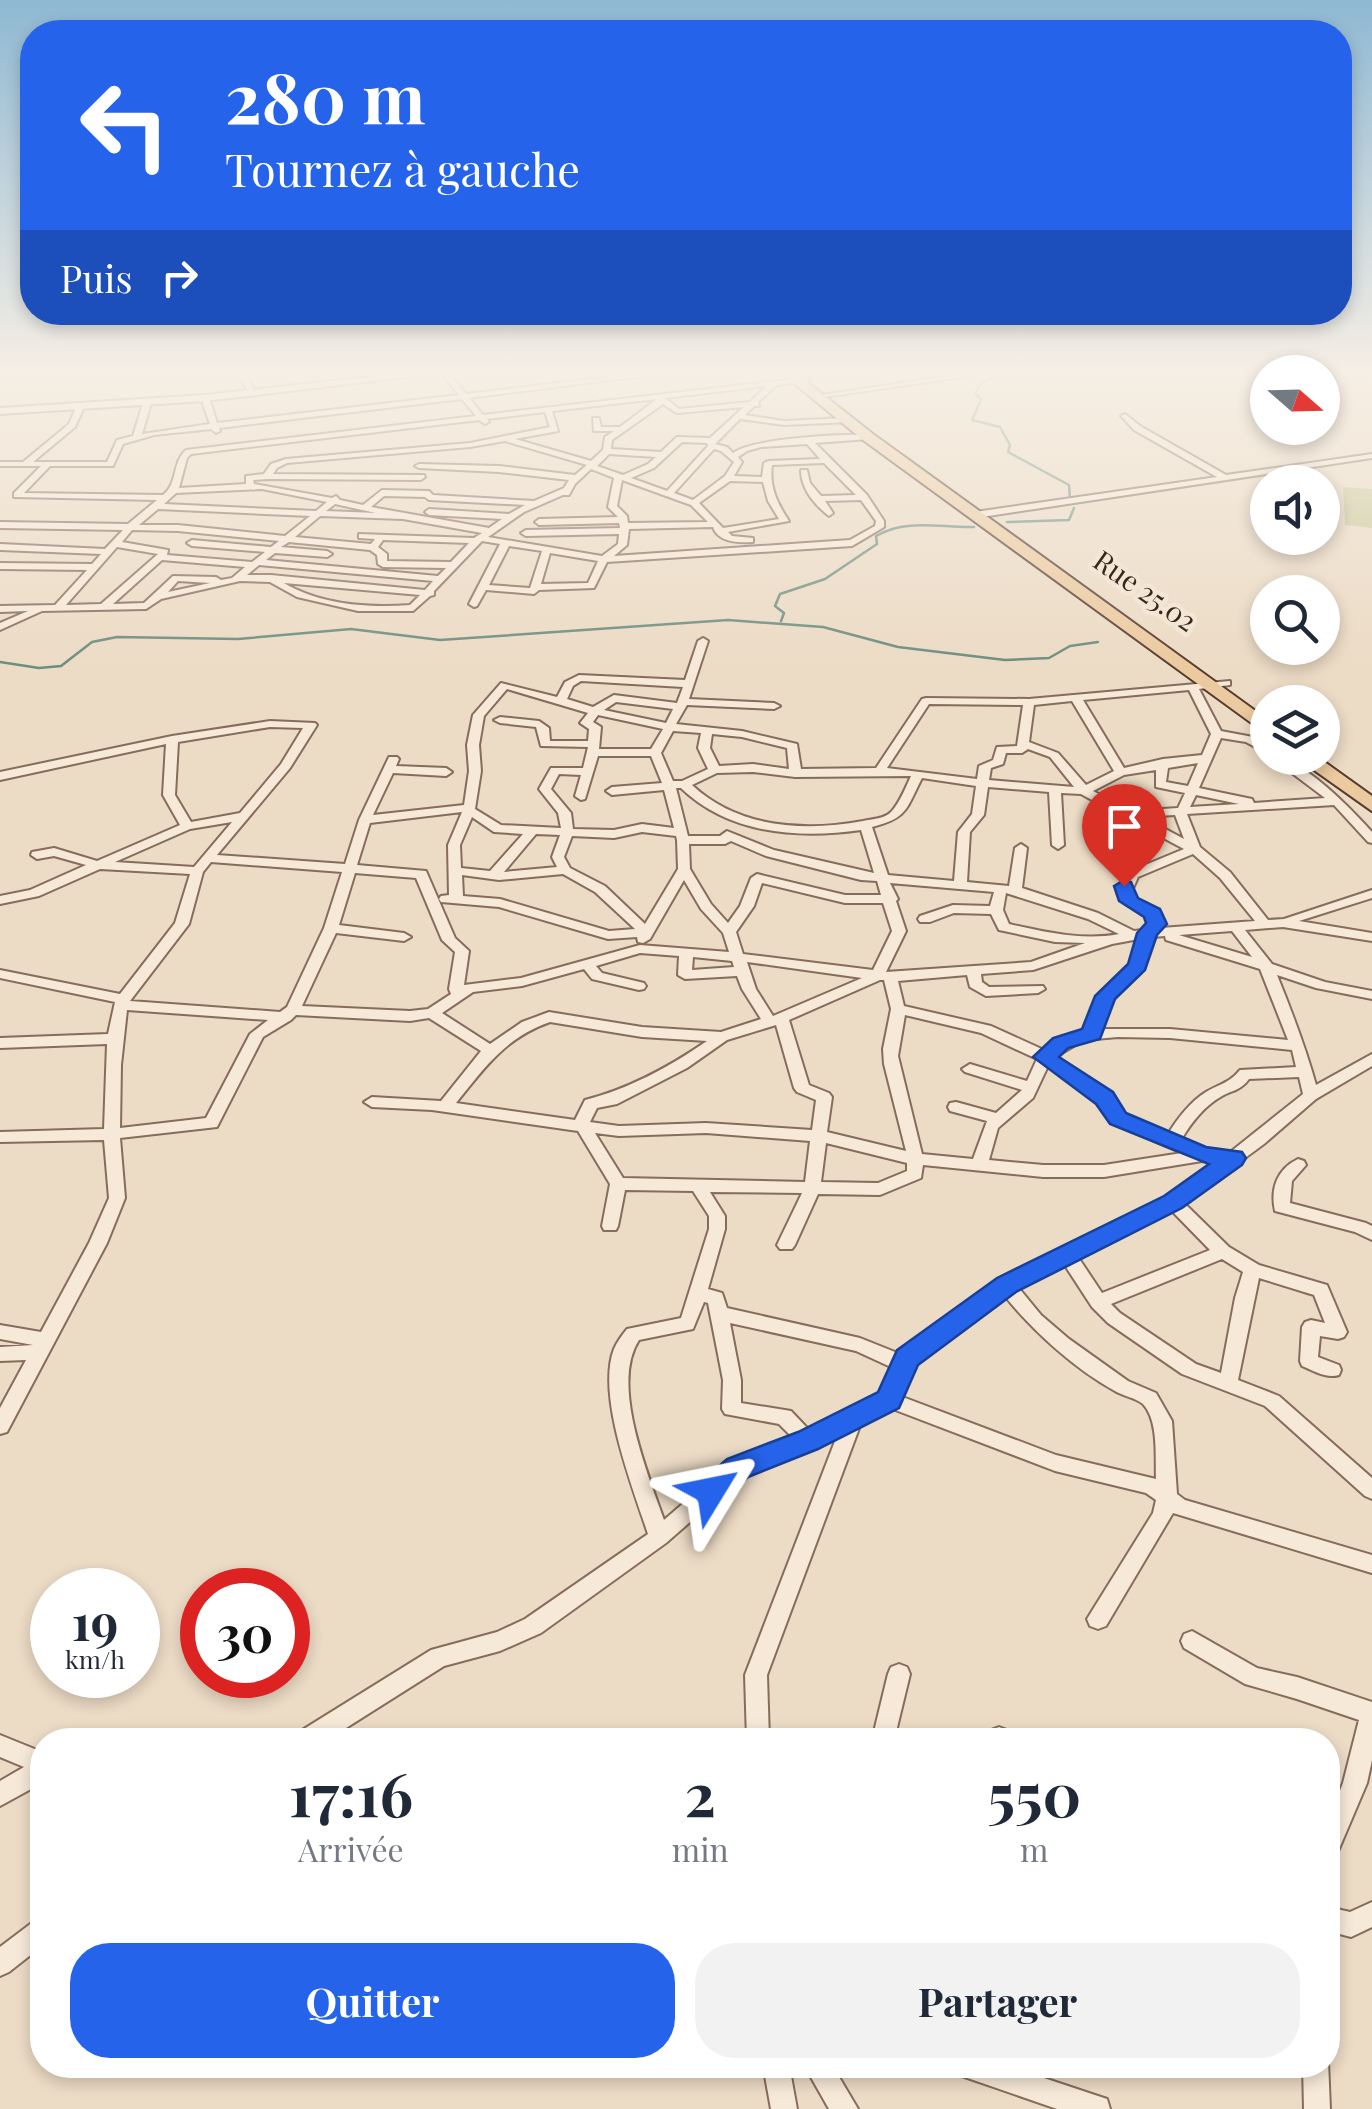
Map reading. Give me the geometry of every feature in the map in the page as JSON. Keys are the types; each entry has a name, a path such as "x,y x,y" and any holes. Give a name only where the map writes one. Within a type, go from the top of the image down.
{"main road":[{"path":"916,469 984,516"},
{"path":"922,469 1250,716"},
{"path":"1209,686 1250,705"},
{"path":"1330,775 1372,805"},
{"path":"1338,775 1372,791"}],"street":[{"path":"17,495 42,469"},
{"path":"58,608 128,528 169,494 179,469"},
{"path":"265,481 273,469"},
{"path":"326,475 327,469"},
{"path":"237,579 318,512 357,477 360,469"},
{"path":"420,469 429,505"},
{"path":"487,491 499,469"},
{"path":"503,469 575,478"},
{"path":"271,578 288,593 333,603 408,609 430,593 478,540 509,517 569,489 587,469"},
{"path":"605,469 694,503 714,528 737,540 864,537"},
{"path":"536,587 591,586 604,559 622,545 623,516 612,507 622,476 635,469"},
{"path":"669,494 690,469"},
{"path":"694,503 728,478 733,469"},
{"path":"526,533 682,523 714,528 785,521 771,499 767,469"},
{"path":"298,528 382,538 478,540 604,559 849,544 881,524 864,497 836,469"},
{"path":"1210,469 1227,479"},
{"path":"984,516 1293,469"},
{"path":"804,472 816,499 829,513"},
{"path":"1,501 17,495 169,494 326,475 421,477"},
{"path":"728,478 766,480"},
{"path":"295,492 307,479"},
{"path":"265,481 295,492 400,516 487,491 534,503"},
{"path":"4,547 46,495"},
{"path":"816,499 864,497"},
{"path":"155,506 318,512 429,505 509,517"},
{"path":"429,505 490,531"},
{"path":"350,524 367,508"},
{"path":"246,535 276,510"},
{"path":"539,522 624,526"},
{"path":"676,556 682,523"},
{"path":"0,524 204,532 373,547 382,554 383,564 442,579"},
{"path":"103,607 162,555 180,553 204,532"},
{"path":"373,547 382,538"},
{"path":"788,539 797,549"},
{"path":"316,566 339,543"},
{"path":"192,544 327,554"},
{"path":"474,604 505,544"},
{"path":"4,547 113,548 255,563 413,571 454,565"},
{"path":"482,587 533,591 546,552"},
{"path":"2,568 96,567"},
{"path":"397,591 413,571"},
{"path":"0,609 146,606 176,578 271,578 345,588 430,593"},
{"path":"333,603 345,588"},
{"path":"0,627 40,609"},
{"path":"654,753 682,704 703,641"},
{"path":"561,700 570,684 579,678 690,684"},
{"path":"456,898 458,870 454,845 469,809 479,715 507,684 595,711 793,746 796,773"},
{"path":"880,770 923,702 1029,702 1209,686 1217,734 1181,814 1194,850"},
{"path":"581,796 594,748 595,727 586,723 614,698 774,706"},
{"path":"1076,698 1121,772"},
{"path":"960,882 964,832 978,815 985,766 999,762 1001,749 1022,750 1029,702"},
{"path":"500,720 538,724 543,728 544,744 654,753"},
{"path":"0,776 172,739 270,724 311,725 286,766 198,871 182,924 122,1002 114,1039 112,1134 117,1198 0,1426"},
{"path":"707,730 704,748 714,770"},
{"path":"1217,734 1250,740"},
{"path":"172,739 168,790 187,826"},
{"path":"1022,743 1054,755 1084,791"},
{"path":"654,753 669,786 682,836 684,869 706,906 730,932 757,1008 775,1020 802,1088 824,1098 812,1189 786,1245"},
{"path":"1084,791 1121,772 1206,758"},
{"path":"1163,763 1160,784 1260,804"},
{"path":"0,1138 206,1126 216,1115 257,1034 289,1014 331,928 365,820 391,764 446,772"},
{"path":"612,791 684,784 714,770 753,768 796,773 880,770 1084,791 1130,812 1194,850 1225,875 1265,924"},
{"path":"588,772 556,770 545,789 568,814 568,832 558,857 566,870 600,889 646,932"},
{"path":"684,784 712,810 784,831 883,821 897,814 918,775"},
{"path":"1320,775 1337,802 1372,839"},
{"path":"1055,789 1058,845"},
{"path":"1134,875 1126,847 1105,816 1337,802"},
{"path":"365,820 469,809 498,830 614,834 642,828 725,840 734,815"},
{"path":"0,900 34,893 187,826 244,816"},
{"path":"581,1123 591,1104 612,1100 682,1065 722,1037 883,976 900,934 865,824"},
{"path":"494,875 532,831"},
{"path":"727,835 770,854 861,876 1008,889 1139,934 1212,946 1336,992 1372,995"},
{"path":"996,910 1008,889 1021,848"},
{"path":"1139,934 1157,924 1153,914 1129,901 1124,892 1126,882 1194,850"},
{"path":"37,855 54,852 99,865 198,871"},
{"path":"208,858 421,874 449,940 462,951 456,989 459,997"},
{"path":"640,949 684,869"},
{"path":"458,870 494,875 566,870"},
{"path":"730,932 747,906 756,878 845,899 892,899"},
{"path":"1284,923 1372,894"},
{"path":"434,900 500,903 608,935 646,932"},
{"path":"925,919 953,910 996,910"},
{"path":"996,910 1008,928 1055,938 1108,940"},
{"path":"0,974 122,1002 289,1014 410,1016 432,1013 469,988 522,982 640,949 741,964 883,976 1033,966 1108,940 1139,934 1284,923 1372,937"},
{"path":"331,928 404,937"},
{"path":"1237,928 1266,966 1298,1046 1311,1095"},
{"path":"1092,1034 1106,996 1138,966 1139,934"},
{"path":"686,953 685,976 741,964"},
{"path":"588,964 597,976 639,986"},
{"path":"972,971 975,984 986,992 1038,989"},
{"path":"618,1184 880,1189 915,1174 907,1108 891,1054 898,1009 883,976"},
{"path":"898,1009 986,1029 1045,1057 1104,1098 1118,1118 1202,1155"},
{"path":"432,1013 444,1017 490,1052"},
{"path":"445,1107 490,1052 527,1024 549,1017 595,1027 722,1037"},
{"path":"980,1163 991,1126 1031,1087 1045,1057 1060,1043 1092,1034 1184,1036 1298,1046"},
{"path":"0,1043 114,1039"},
{"path":"326,1728 439,1657 500,1641 533,1626 659,1537 738,1468 808,1441 888,1400 903,1364 1006,1285 1173,1202 1311,1095 1372,1059"},
{"path":"970,1069 1031,1087"},
{"path":"1172,1140 1183,1120 1220,1088 1237,1085 1245,1074 1307,1072"},
{"path":"372,1102 445,1107 619,1131 706,1128 820,1136 915,1159 1043,1171 1092,1172 1202,1155 1234,1158"},
{"path":"956,1107 999,1119"},
{"path":"581,1123 618,1184 610,1226"},
{"path":"1298,1165 1284,1179 1281,1207 1360,1227 1372,1234"},
{"path":"659,1537 626,1427 620,1393 622,1352 633,1334 687,1324 718,1230 717,1216 699,1187"},
{"path":"1173,1202 1223,1252 1253,1270 1314,1285 1326,1295 1338,1332 1311,1327 1309,1362 1332,1370"},
{"path":"1098,1302 1223,1252"},
{"path":"1067,1254 1098,1302 1114,1318 1172,1358 1272,1401 1372,1490"},
{"path":"1226,1384 1238,1354 1242,1294 1253,1270"},
{"path":"1006,1285 1035,1320 1063,1344 1122,1386 1149,1398 1162,1421 1167,1495 1162,1516 1098,1619"},
{"path":"700,1294 716,1298 732,1380 732,1408 784,1417 808,1441"},
{"path":"718,1312 860,1346 903,1364"},
{"path":"0,1332 42,1346"},
{"path":"0,1354 42,1346"},
{"path":"888,1400 1055,1463 1140,1483 1167,1495 1179,1507 1372,1564"},
{"path":"758,1728 756,1674 853,1418"},
{"path":"1192,1642 1252,1678 1372,1713 1355,1784 1340,1820"},
{"path":"886,1728 899,1674"},
{"path":"0,1746 30,1761"},
{"path":"0,1794 30,1775"},
{"path":"1340,1923 1351,1925 1372,1914"},
{"path":"0,1963 30,1940"},
{"path":"778,2078 784,2109"},
{"path":"826,2078 846,2109"},
{"path":"1022,2078 1097,2109"},
{"path":"1316,2078 1317,2109"}],"green space":[{"path":"1343,487 1372,489 1372,528 1345,525"}],"waterway":[{"path":"1040,469 1069,485 1070,500"},
{"path":"1007,522 1069,520 1074,508"},
{"path":"781,621 784,613 775,606 780,594 825,579 877,544 876,536 887,530 911,526 974,527"},
{"path":"0,662 39,668 61,666 92,642 117,637 238,639 351,629 440,640 728,620 823,627 898,647 1005,660 1049,658 1070,646 1098,642"}],"route":[{"path":"711,1491 738,1468 808,1441 888,1400 907,1358 1006,1285 1173,1202 1234,1158 1202,1155 1118,1118 1104,1098 1045,1057 1060,1043 1092,1034 1106,996 1138,966 1147,933 1157,924 1153,914 1129,901 1124,886"}]}
